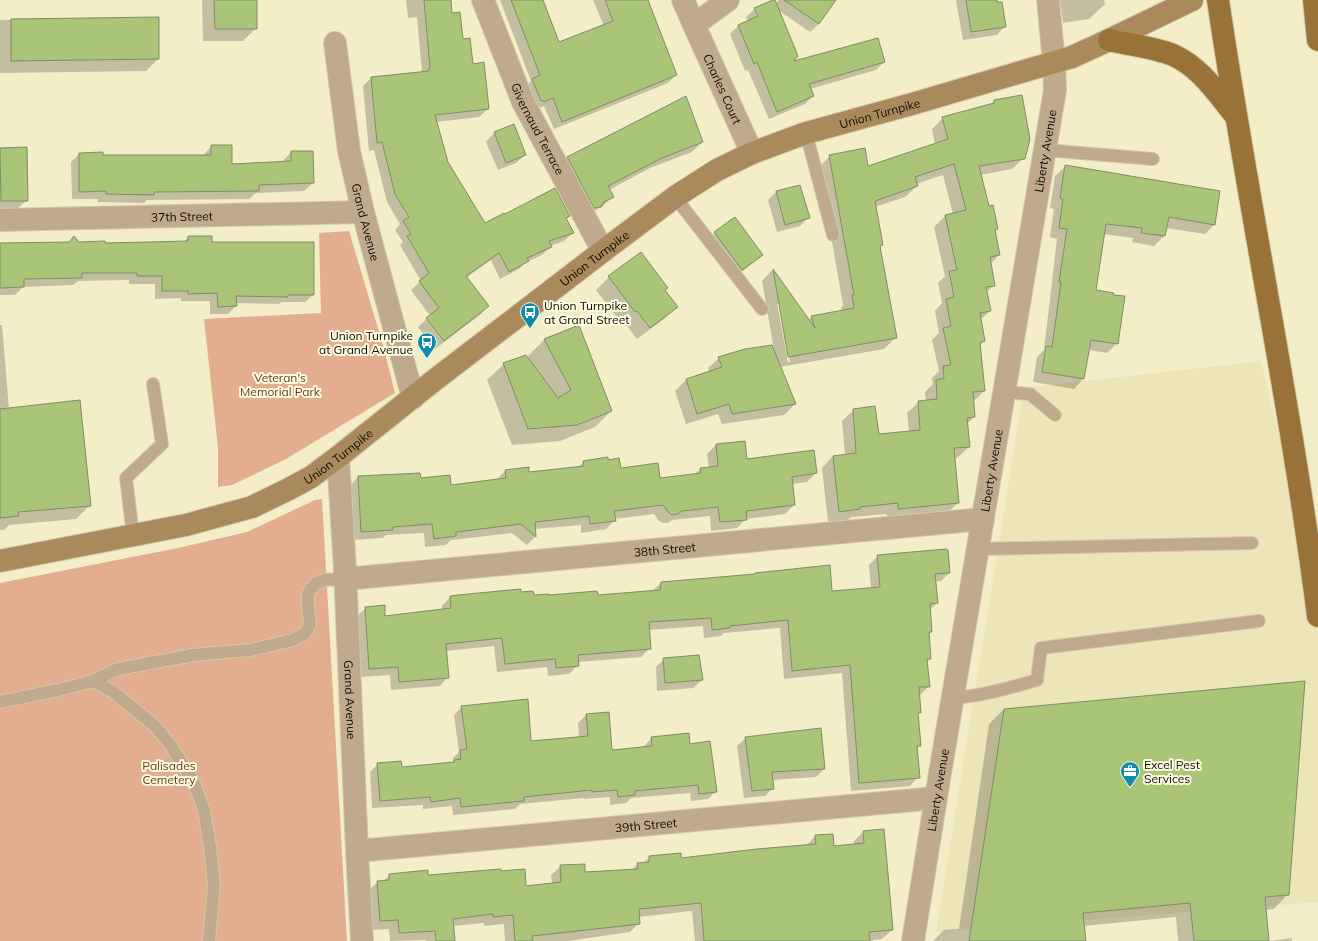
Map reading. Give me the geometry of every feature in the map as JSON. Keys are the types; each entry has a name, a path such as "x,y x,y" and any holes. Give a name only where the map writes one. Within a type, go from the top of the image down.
{"main road":[{"name":"Union Turnpike","path":"0,561 186,525 252,507 311,477 603,252 676,197 718,170 752,153 806,133 1072,57 1192,0"},
{"path":"1218,0 1235,115 1301,495 1318,616"},
{"path":"1314,0 1318,40"},
{"path":"1109,40 1155,50 1172,55 1182,60 1196,69 1235,115"}],"street":[{"name":"Givernaud Terrace","path":"482,0 523,102 603,252"},
{"name":"Charles Court","path":"683,0 752,153"},
{"path":"694,25 728,0"},
{"name":"Liberty Avenue","path":"913,941 1055,90 1048,0"},
{"name":"Grand Avenue","path":"335,43 349,151 363,212 413,398"},
{"name":"37th Street","path":"0,220 363,212"},
{"name":"Grand Avenue","path":"338,457 362,941"},
{"name":"38th Street","path":"345,579 983,519"},
{"name":"39th Street","path":"357,851 936,798"}],"lane":[{"path":"806,133 833,235"},
{"path":"1045,150 1153,159"},
{"path":"676,197 762,309"},
{"path":"133,535 126,478 162,444 153,384"},
{"path":"1004,392 1030,394 1055,415"},
{"path":"978,549 1252,543"},
{"path":"0,702 93,681 118,669 193,655 250,650 293,640 305,633 310,624 308,593 315,584 324,580 345,579"},
{"path":"953,698 970,697 990,693 1037,680 1041,648 1259,621"},
{"path":"93,681 112,691 155,726 172,747 194,783 204,810 214,885 209,941"}],"shaded area":[{"path":"1261,361 1313,575 1318,612 1318,902 936,932 1024,388"}],"green space":[{"name":"Veteran's Memorial Park","path":"349,231 383,345 395,393 286,459 232,485 218,487 218,448 204,319 321,313 319,233"},
{"name":"Palisades Cemetery","path":"322,499 347,941 0,941 0,583 178,548 247,532 315,500"}],"building":[{"path":"214,0 257,0 257,29 215,29"},
{"path":"424,0 451,0 452,13 460,12 463,39 470,38 473,64 484,62 489,109 435,115 448,162 485,223 555,188 570,216 566,218 574,233 549,241 552,247 527,258 529,261 509,272 499,253 466,276 489,306 444,341 426,318 439,308 419,281 429,273 407,236 411,234 403,221 409,217 395,194 382,142 377,143 371,77 429,71 430,68"},
{"path":"511,0 543,0 559,42 613,21 605,0 648,0 677,75 562,122 553,98 544,102 543,100 541,101 532,79 540,75"},
{"path":"775,0 798,56 794,61 878,38 885,62 809,84 814,96 777,112 757,62 754,64 738,25 758,16 754,8"},
{"path":"784,0 836,0 819,24"},
{"path":"966,0 997,0 997,2 1002,2 1006,27 971,32"},
{"path":"159,17 159,59 11,61 11,19"},
{"path":"1022,95 1030,139 1025,159 979,166 989,206 993,205 998,229 995,230 1000,255 990,257 995,286 986,287 991,311 980,313 985,341 980,343 985,391 973,392 975,417 967,418 970,447 954,448 959,503 898,509 898,503 860,507 860,509 839,512 833,456 856,453 853,409 875,406 879,434 920,430 918,401 937,399 936,380 944,378 943,366 951,365 943,328 951,326 946,299 954,297 949,271 957,270 945,215 966,210 954,164 915,177 918,186 875,201 883,245 880,246 897,338 788,357 773,269 815,328 811,316 854,308 852,295 854,295 829,155 865,148 868,166 948,139 942,117 994,103 994,100"},
{"path":"686,96 703,142 662,158 608,186 614,197 604,202 601,207 594,208 567,157"},
{"path":"514,124 526,155 506,163 494,132"},
{"path":"211,145 232,145 232,164 291,161 291,151 313,151 314,183 259,185 259,191 154,192 154,195 106,194 106,191 79,192 79,153 103,152 103,155 211,155"},
{"path":"27,147 28,201 1,201 0,148"},
{"path":"1065,165 1220,191 1215,225 1169,217 1165,236 1141,233 1142,228 1106,224 1096,290 1114,293 1113,295 1125,296 1118,344 1091,340 1084,379 1042,372 1046,346 1052,347 1061,282 1059,282 1067,229 1059,228 1063,199 1060,198"},
{"path":"800,185 810,218 785,225 776,191"},
{"path":"735,217 763,255 742,270 714,232"},
{"path":"74,236 79,242 105,241 105,243 188,241 188,236 212,236 212,242 314,242 314,295 288,295 288,297 236,296 237,306 218,307 217,293 188,294 188,291 162,291 162,276 137,276 137,273 82,273 82,278 24,279 24,287 0,288 0,243 69,242"},
{"path":"641,252 668,288 665,290 678,307 650,328 637,311 635,312 608,276"},
{"path":"579,325 612,411 577,425 528,429 503,363 526,355 558,398 571,390 544,339"},
{"path":"772,345 796,404 732,414 729,404 697,414 686,379 722,367 718,357 745,349"},
{"path":"80,400 91,506 18,512 19,516 0,518 0,409"},
{"path":"745,441 747,459 814,450 817,473 792,477 795,505 746,511 747,520 720,522 718,507 682,511 678,514 672,515 663,505 614,511 616,521 590,524 589,516 535,522 536,537 521,524 456,532 456,536 434,539 432,524 393,527 393,530 361,532 358,476 420,473 421,478 450,475 451,485 506,478 505,470 529,467 529,472 584,466 583,461 608,457 608,460 619,458 621,468 658,463 660,478 701,473 700,468 718,466 716,444"},
{"path":"948,550 950,573 935,574 938,603 930,604 932,632 929,632 931,659 927,659 930,687 919,687 921,713 918,713 921,746 917,746 920,778 859,783 850,665 792,671 788,620 730,626 730,628 712,630 711,618 649,622 651,649 578,655 579,666 556,668 555,659 505,664 502,638 446,644 449,678 399,682 398,667 369,669 365,607 385,605 385,616 451,608 450,596 521,589 521,592 533,591 534,595 597,591 598,595 660,590 661,582 755,574 830,565 832,591 880,587 877,555"},
{"path":"699,655 703,680 665,683 663,658"},
{"path":"1305,681 1289,895 1265,897 1269,941 1194,941 1190,903 1083,913 1086,941 969,941 1004,709"},
{"path":"528,699 531,741 588,736 586,714 609,712 612,750 652,746 651,737 689,733 690,744 710,741 717,792 699,794 698,785 635,791 635,795 618,797 617,790 592,792 592,790 524,797 524,801 461,807 460,798 431,802 430,797 380,801 377,763 401,761 402,767 454,762 454,760 461,759 460,750 467,749 461,706"},
{"path":"821,728 825,769 772,772 774,789 752,791 745,737"},
{"path":"884,829 893,930 869,932 870,941 704,941 701,903 639,909 640,924 532,936 533,941 515,941 513,915 493,917 493,914 453,919 455,941 436,941 435,931 399,933 398,920 380,921 377,881 389,880 389,874 428,870 428,875 501,869 501,871 525,869 526,886 561,882 560,865 585,864 585,872 638,869 637,863 649,862 649,856 681,853 681,858 816,844 815,835 833,834 834,846 864,843 863,831"}],"place":[{"name":"Union Turnpike at Grand Street","path":"530,329"},
{"name":"Union Turnpike at Grand Avenue","path":"427,359"},
{"name":"Excel Pest Services","path":"1130,788"}]}
